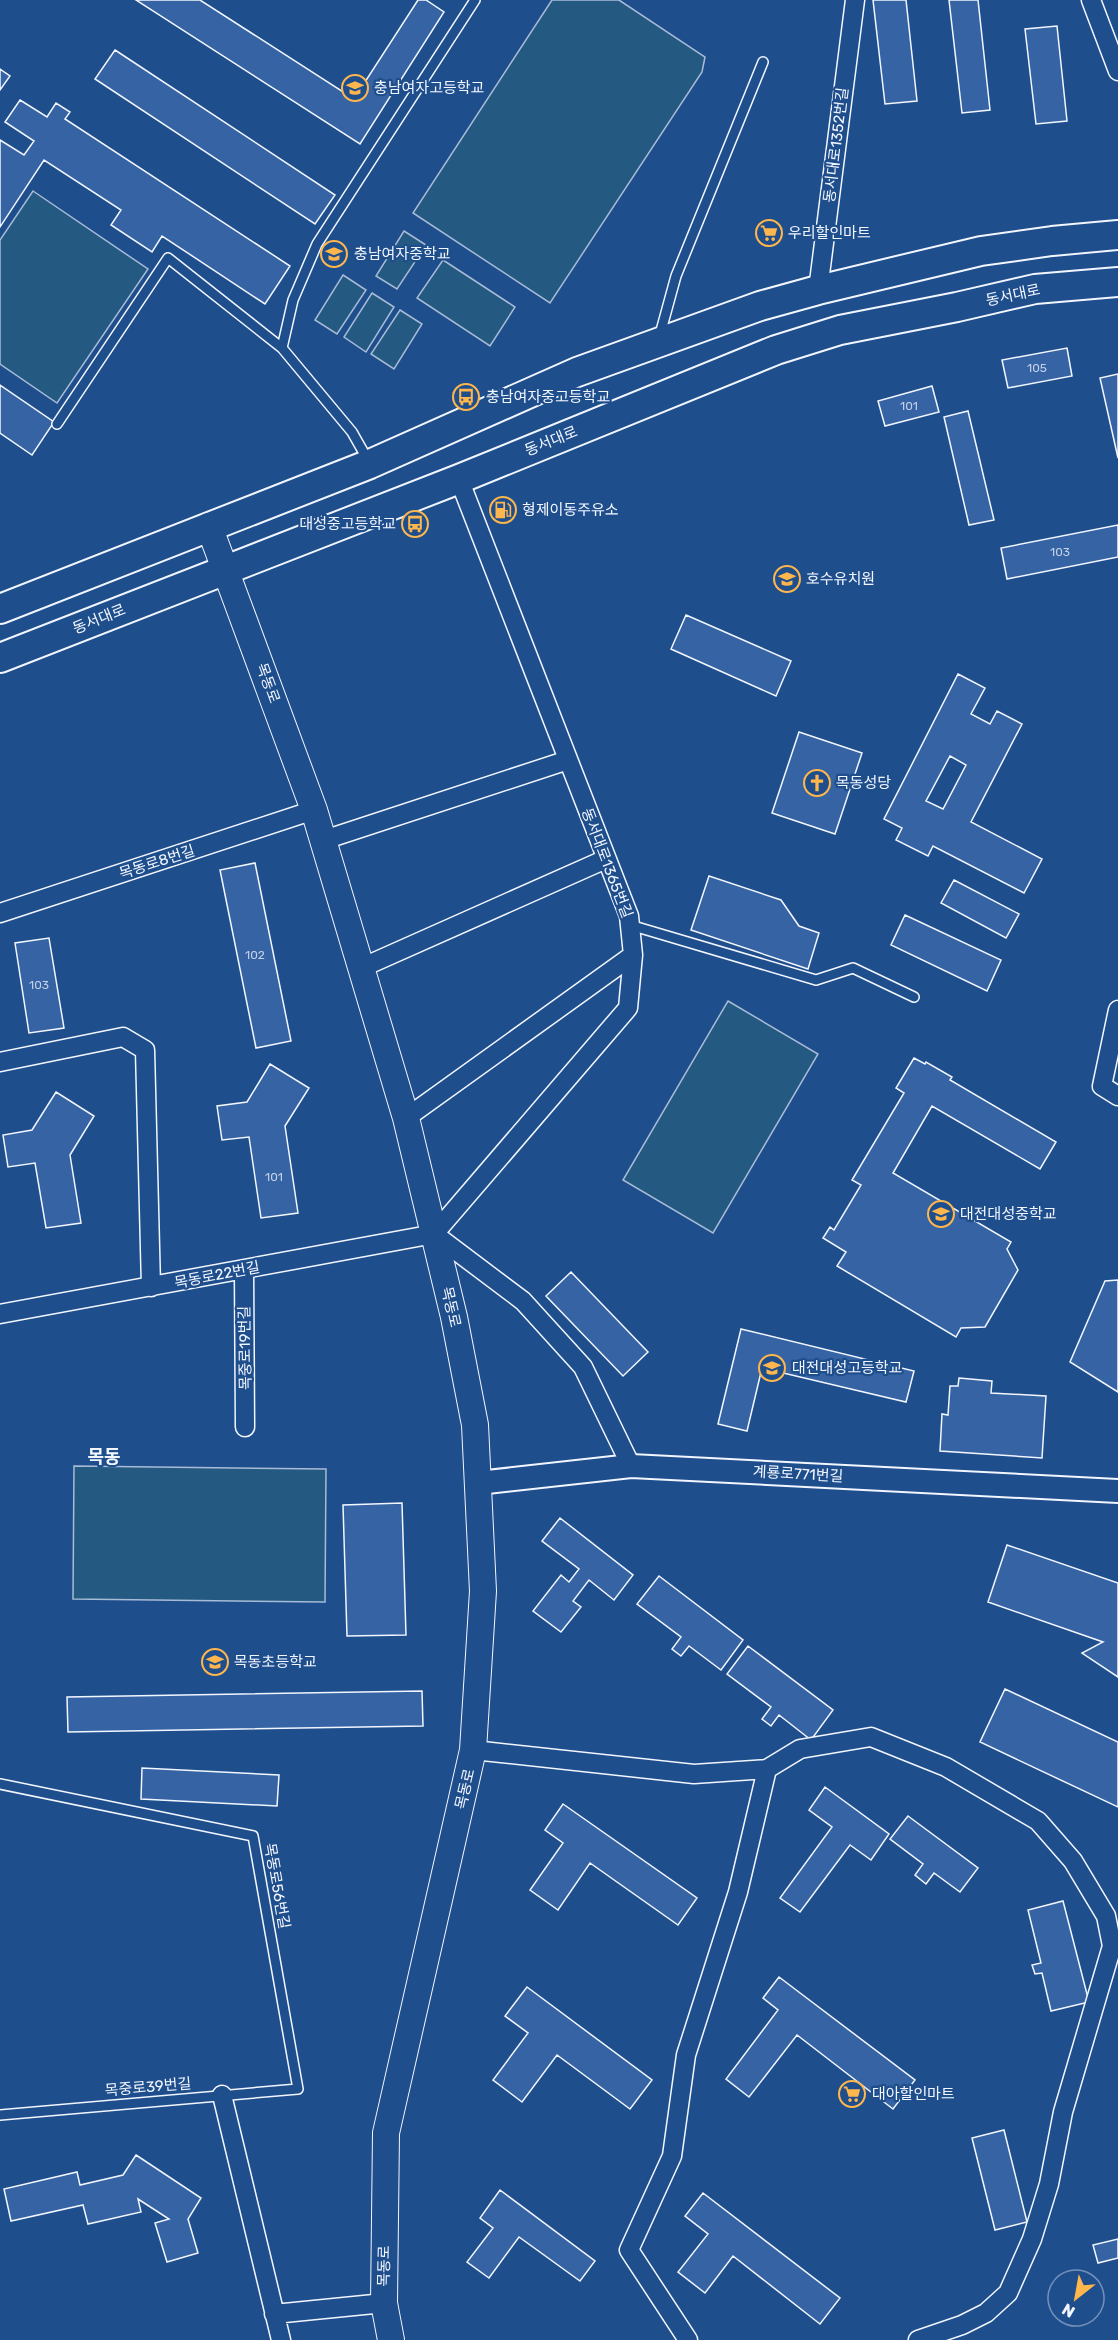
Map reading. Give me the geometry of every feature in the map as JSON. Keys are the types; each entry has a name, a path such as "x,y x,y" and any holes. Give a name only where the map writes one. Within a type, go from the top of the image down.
{"main road":[{"path":"0,609 370,464 578,372 760,306 981,251 1118,235"},
{"name":"동서대로","path":"0,658 459,479 776,350 840,330 1035,289 1118,282"},
{"name":"목동로","path":"209,526 324,840 406,1118 454,1317 475,1425 483,1591 473,1750 386,2133 384,2303 391,2340"}],"street":[{"name":"동서대로1352번길","path":"818,290 855,0"},
{"path":"1091,0 1118,71"},
{"name":"동서대로1365번길","path":"434,1234 628,1008 633,955 629,916 459,479"},
{"path":"324,840 568,760"},
{"name":"목동로8번길","path":"0,913 314,810"},
{"path":"361,968 606,859"},
{"path":"406,1118 633,955"},
{"path":"1118,1011 1102,1086 1118,1096"},
{"path":"0,1062 123,1037 145,1050 151,1287"},
{"path":"434,1234 523,1301 583,1367 631,1466"},
{"name":"목동로22번길","path":"0,1314 434,1234"},
{"name":"목중로19번길","path":"244,1270 246,1427"},
{"name":"계룡로771번길","path":"478,1483 631,1466 1118,1491"},
{"path":"473,1750 694,1774 767,1770 800,1749 871,1737 946,1767 1038,1821 1073,1861 1106,1916 1112,1946 1063,2112 1049,2184 1032,2240 1008,2293 986,2313 962,2325 918,2340"},
{"path":"688,2340 629,2250 672,2156 686,2055 738,1892 767,1770"},
{"path":"222,2095 281,2340"},
{"path":"274,2314 384,2303"}],"lane":[{"path":"282,348 293,300 317,244 475,0"},
{"path":"658,343 676,276 763,62"},
{"path":"57,424 168,258 282,348 352,432 370,464"},
{"path":"630,925 816,980 853,968 914,997"},
{"name":"목동로56번길","path":"0,1784 253,1836 298,2089"},
{"name":"목중로39번길","path":"0,2115 298,2089"}],"shaded area":[{"path":"552,0 619,0 705,57 702,72 550,303 413,213"},
{"path":"33,191 148,269 57,403 0,364 0,240"},
{"path":"404,231 426,245 397,289 376,276"},
{"path":"443,260 515,307 490,346 417,298"},
{"path":"343,275 366,290 337,334 315,320"},
{"path":"372,293 394,307 366,352 344,337"},
{"path":"400,310 422,324 394,369 371,354"},
{"path":"728,1001 818,1054 713,1233 623,1180"},
{"path":"74,1466 326,1469 325,1602 73,1599"}],"building":[{"path":"136,0 200,0 354,99 418,0 426,0 444,12 360,144"},
{"path":"873,0 906,0 917,101 885,104"},
{"path":"949,0 978,0 990,110 962,113"},
{"path":"1057,26 1067,121 1036,124 1025,29"},
{"path":"115,50 335,195 315,224 95,79"},
{"path":"0,69 10,76 0,90"},
{"path":"20,100 47,117 56,103 70,112 65,119 290,266 265,304 162,236 152,252 111,225 121,210 44,160 0,227 0,140 24,155 34,141 5,122"},
{"path":"1067,348 1072,376 1008,388 1002,360"},
{"path":"1118,374 1118,458 1100,378"},
{"path":"0,385 54,422 32,455 0,433"},
{"path":"932,386 939,412 885,426 878,401"},
{"path":"968,411 994,520 969,525 944,417"},
{"path":"1118,525 1118,557 1007,579 1001,548"},
{"path":"686,615 791,661 776,696 671,649"},
{"path":"958,674 985,688 971,714 990,724 997,711 1022,724 971,822 1042,859 1024,893 933,846 928,856 896,840 902,828 884,819","holes":["950,756 966,765 943,809 926,801"]},
{"name":"목동성당","path":"799,732 862,753 835,834 772,813"},
{"path":"255,863 291,1041 256,1048 220,870"},
{"path":"709,876 781,900 799,926 819,933 808,969 691,930"},
{"path":"954,880 1019,914 1006,938 941,903"},
{"path":"905,915 1001,960 987,991 891,945"},
{"path":"49,938 64,1028 29,1033 15,943"},
{"path":"914,1058 952,1077 950,1080 1056,1142 1040,1169 932,1106 893,1173 1011,1242 1007,1249 1018,1270 985,1327 961,1328 956,1337 837,1266 846,1252 823,1238 830,1227 834,1230 861,1185 852,1180 904,1093 896,1088"},
{"path":"270,1064 309,1088 285,1126 298,1213 261,1218 249,1137 222,1140 217,1106 247,1102"},
{"path":"56,1092 94,1116 70,1155 81,1223 46,1228 35,1163 8,1167 3,1135 32,1130"},
{"path":"571,1272 648,1352 623,1376 546,1296"},
{"path":"1118,1280 1118,1392 1070,1362 1105,1281"},
{"path":"741,1329 914,1371 906,1402 762,1368 747,1431 718,1424"},
{"path":"959,1378 992,1381 991,1393 1046,1396 1042,1458 940,1451 942,1414 948,1415 950,1386 958,1386"},
{"path":"402,1503 406,1635 347,1636 343,1505"},
{"path":"560,1518 633,1575 614,1600 589,1580 573,1601 581,1607 561,1632 533,1611 561,1575 569,1582 579,1569 542,1541"},
{"path":"1007,1545 1118,1583 1118,1677 1082,1653 1103,1642 988,1602"},
{"path":"659,1576 743,1640 721,1670 689,1646 681,1656 672,1649 681,1637 637,1604"},
{"path":"748,1646 833,1710 811,1740 779,1715 771,1726 762,1719 771,1707 727,1674"},
{"path":"1005,1689 1118,1742 1118,1807 980,1742"},
{"path":"422,1691 423,1726 68,1732 67,1697"},
{"path":"142,1768 279,1775 277,1806 141,1799"},
{"path":"825,1787 889,1834 871,1860 850,1845 800,1912 780,1898 832,1827 809,1810"},
{"path":"563,1804 697,1898 678,1925 590,1863 558,1910 530,1890 563,1843 545,1830"},
{"path":"908,1816 978,1868 960,1892 934,1873 926,1884 915,1875 923,1864 890,1839"},
{"path":"1063,1901 1089,2002 1051,2011 1042,1973 1035,1974 1032,1965 1041,1963 1028,1910"},
{"path":"779,1977 915,2080 893,2109 797,2035 749,2097 726,2079 778,2010 763,1998"},
{"path":"527,1987 652,2080 630,2109 557,2055 522,2102 493,2080 528,2033 505,2016"},
{"path":"1004,2130 1027,2222 995,2230 972,2138"},
{"path":"136,2155 201,2198 188,2219 198,2253 167,2262 155,2223 169,2219 138,2199 141,2212 88,2224 83,2205 11,2221 4,2189 77,2172 80,2185 123,2175"},
{"path":"500,2190 595,2261 580,2281 519,2237 489,2278 467,2262 493,2228 480,2218"},
{"path":"703,2193 840,2298 820,2324 733,2256 705,2293 678,2272 708,2234 685,2216"},
{"path":"1118,2239 1118,2258 1098,2263 1093,2245"}],"place":[{"name":"충남여자고등학교","path":"355,88"},
{"name":"우리할인마트","path":"769,233"},
{"name":"충남여자중학교","path":"334,254"},
{"name":"충남여자중고등학교","path":"466,397"},
{"name":"형제이동주유소","path":"503,510"},
{"name":"대성중고등학교","path":"415,524"},
{"name":"호수유치원","path":"787,579"},
{"name":"목동성당","path":"817,783"},
{"name":"대전대성중학교","path":"941,1214"},
{"name":"대전대성고등학교","path":"772,1368"},
{"name":"목동초등학교","path":"215,1662"},
{"name":"대아할인마트","path":"852,2094"}],"district":[{"name":"목동","path":"104,1457"}]}
